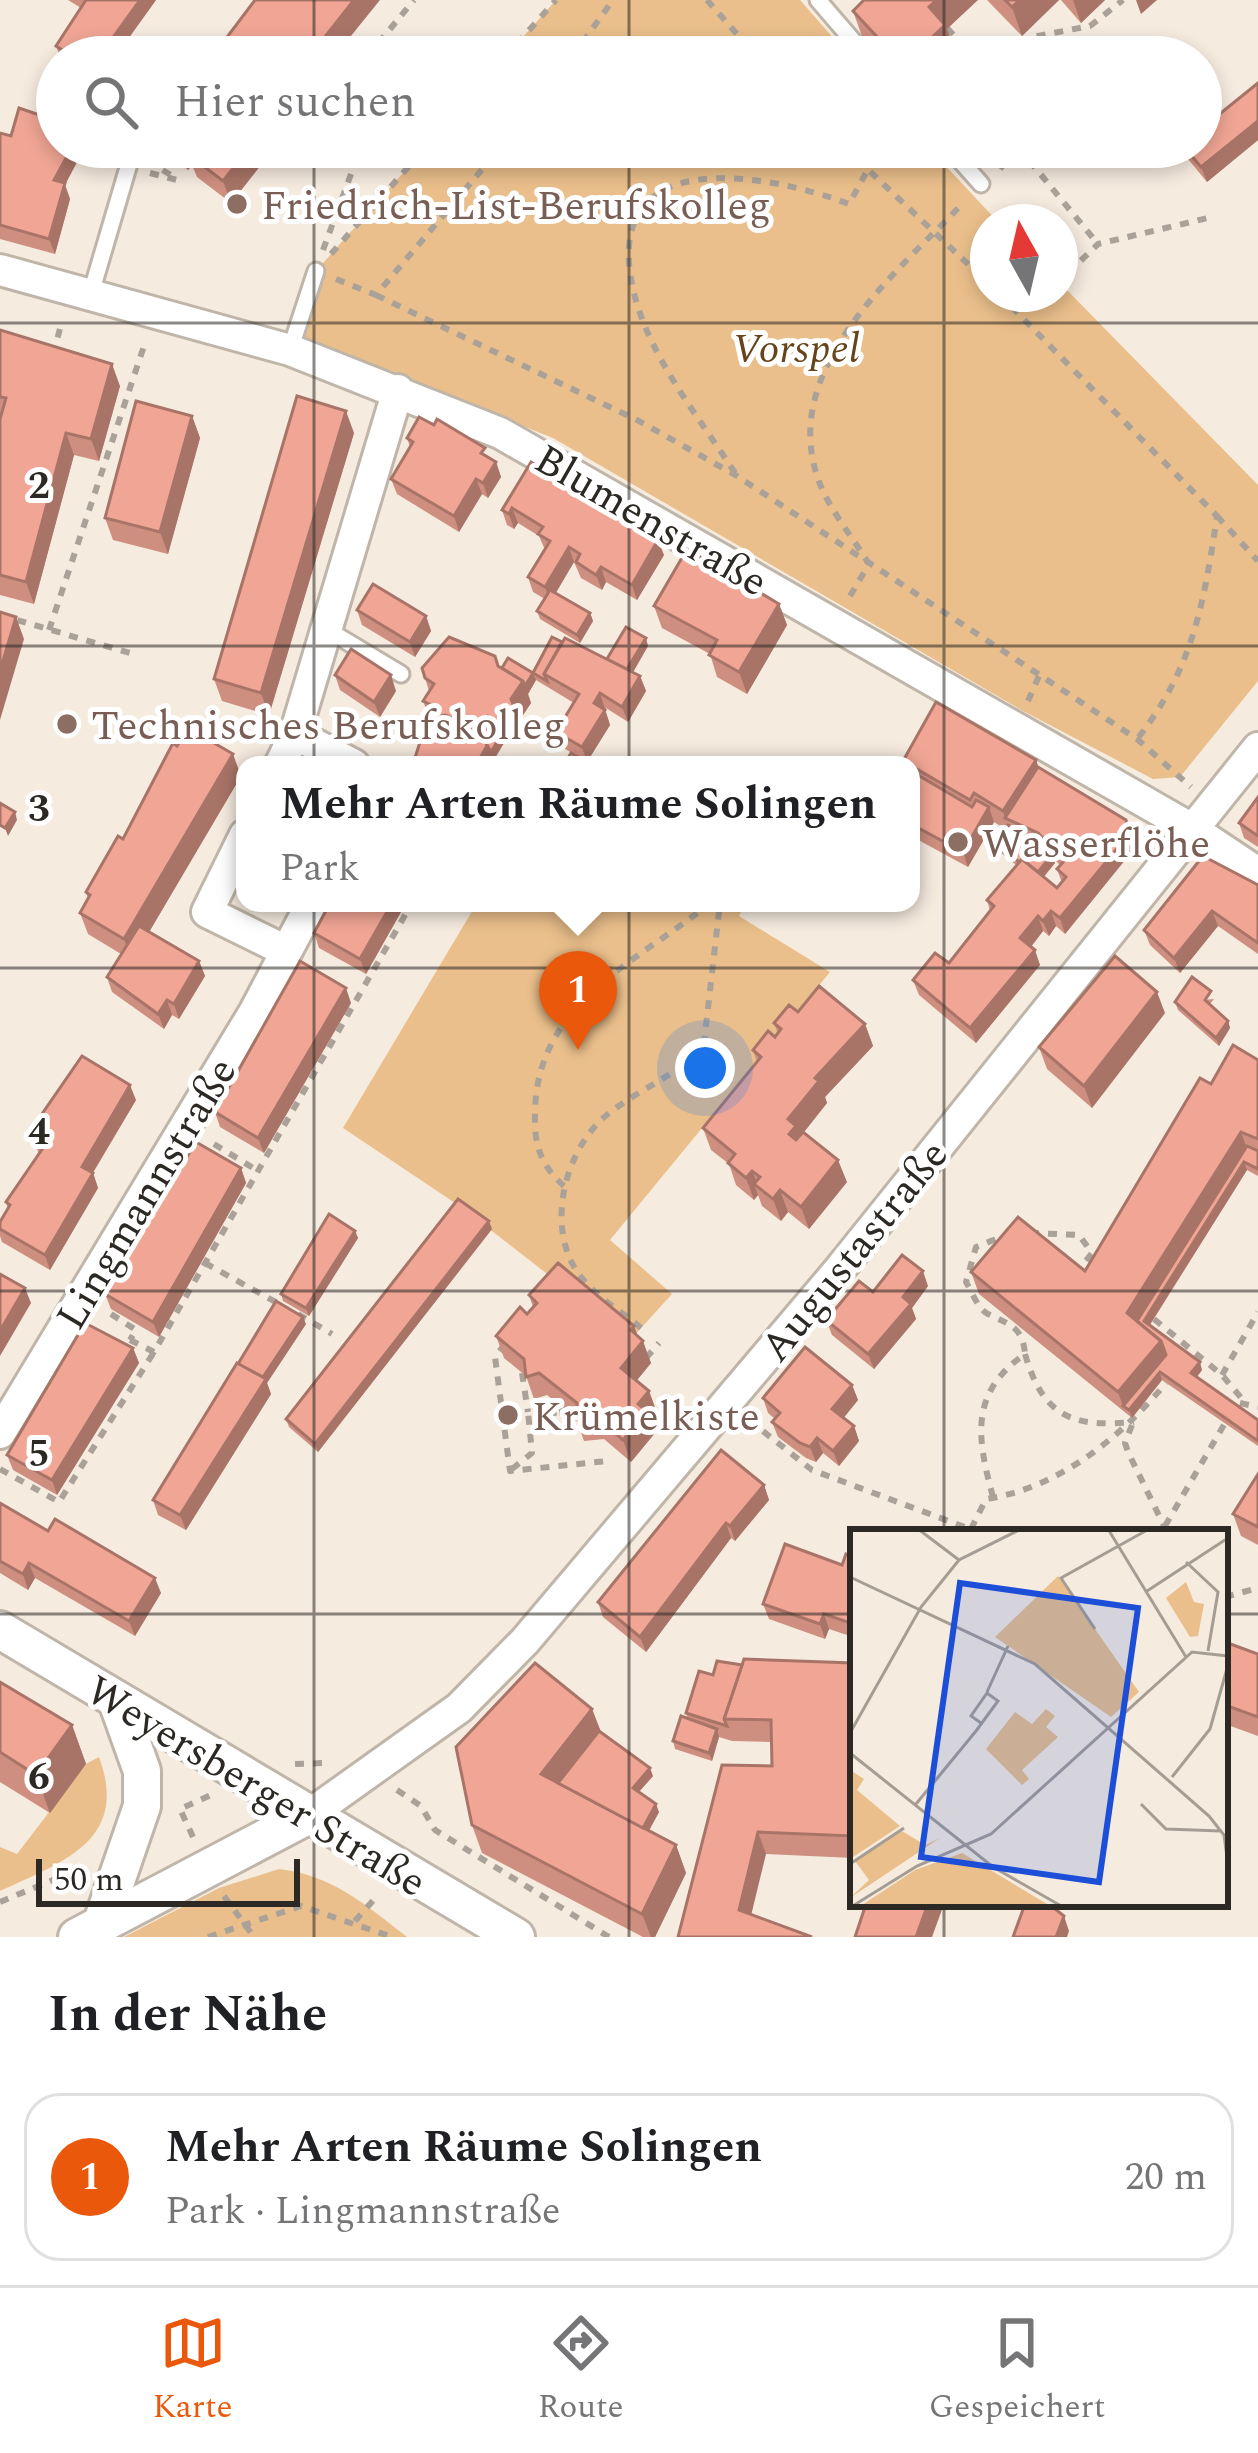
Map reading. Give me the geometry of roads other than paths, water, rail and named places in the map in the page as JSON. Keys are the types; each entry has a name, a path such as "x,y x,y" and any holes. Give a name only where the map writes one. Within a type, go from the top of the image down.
{"street":[{"name":"Blumenstraße","path":"0,270 290,350 500,433 1202,817 1258,873"},
{"path":"284,756 295,734 398,389"},
{"path":"295,734 337,756"},
{"name":"Augustastraße","path":"309,1815 459,1708 525,1641 728,1402 1258,748"},
{"path":"236,853 207,912 286,951"},
{"name":"Lingmannstraße","path":"0,1433 307,912"},
{"name":"Weyersberger Straße","path":"0,1630 516,1937"},
{"path":"90,1930 142,1806 142,1771 118,1704"},
{"path":"90,1930 309,1815"}],"lane":[{"path":"818,0 850,36"},
{"path":"81,291 126,168"},
{"path":"962,168 976,189"},
{"path":"290,350 316,271"},
{"path":"326,629 401,674"}],"place":[{"name":"Friedrich-List-Berufskolleg","path":"237,204"},
{"name":"Technisches Berufskolleg","path":"67,724"},
{"name":"Wasserflöhe","path":"958,842"},
{"name":"Mehr Arten Räume Solingen","path":"578,1050"},
{"name":"Krümelkiste","path":"508,1415"}],"park label":[{"name":"Vorspel","path":"796,347"}]}
